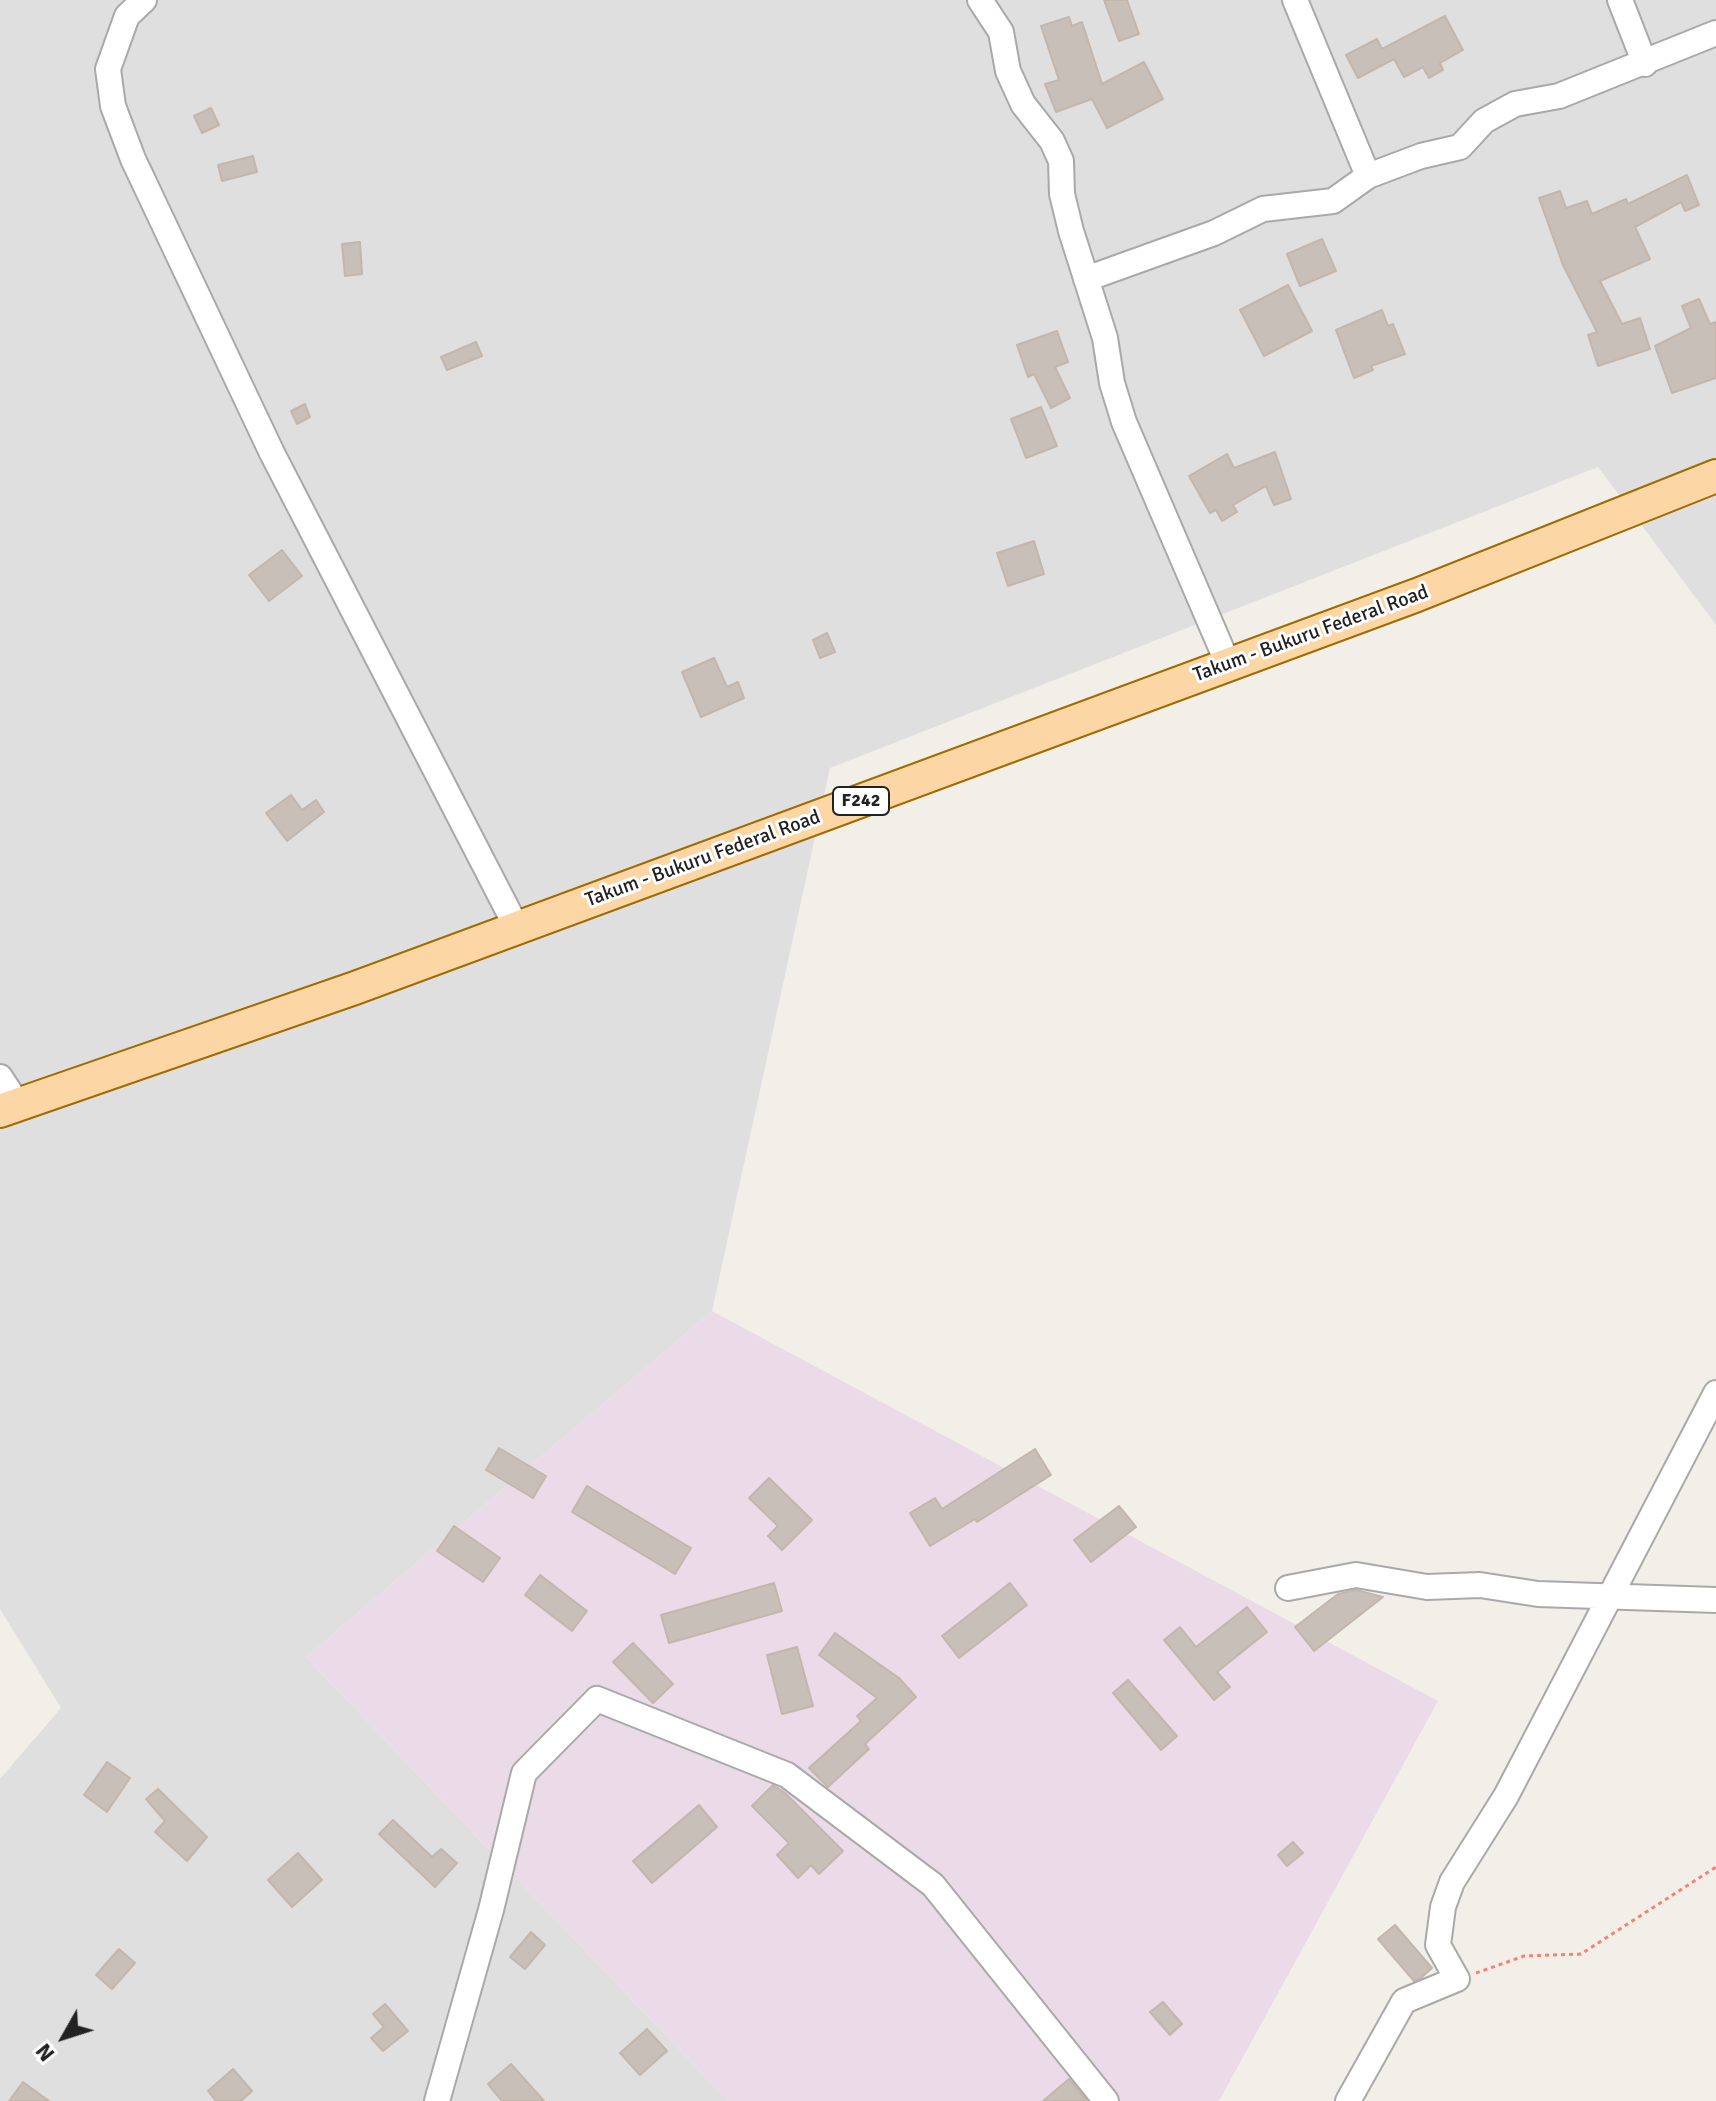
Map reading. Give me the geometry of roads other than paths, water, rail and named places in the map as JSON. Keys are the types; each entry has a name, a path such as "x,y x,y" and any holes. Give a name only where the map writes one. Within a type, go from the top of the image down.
{"main road":[{"name":"Takum - Bukuru Federal Road","path":"9,1108 517,928 1417,595 1716,476"}],"street":[{"path":"144,0 127,16 108,69 113,106 133,159 272,453 517,928"},
{"path":"980,0 1001,32 1008,71 1023,104 1052,141 1061,161 1062,194 1105,338 1112,383 1124,422 1228,664"},
{"path":"1295,0 1368,176"},
{"path":"1620,0 1645,64"},
{"path":"1086,279 1214,233 1263,209 1333,201 1368,176 1421,156 1460,147 1484,121 1515,104 1559,96 1716,33"},
{"path":"0,1077 9,1108"},
{"path":"1348,2101 1404,2001 1457,1979 1438,1945 1443,1907 1452,1882 1506,1796 1612,1598 1716,1393"},
{"path":"1288,1588 1356,1575 1427,1587 1480,1585 1538,1594 1716,1600"},
{"path":"437,2101 491,1910 524,1773 597,1699 787,1775 933,1885 1106,2101"}]}
